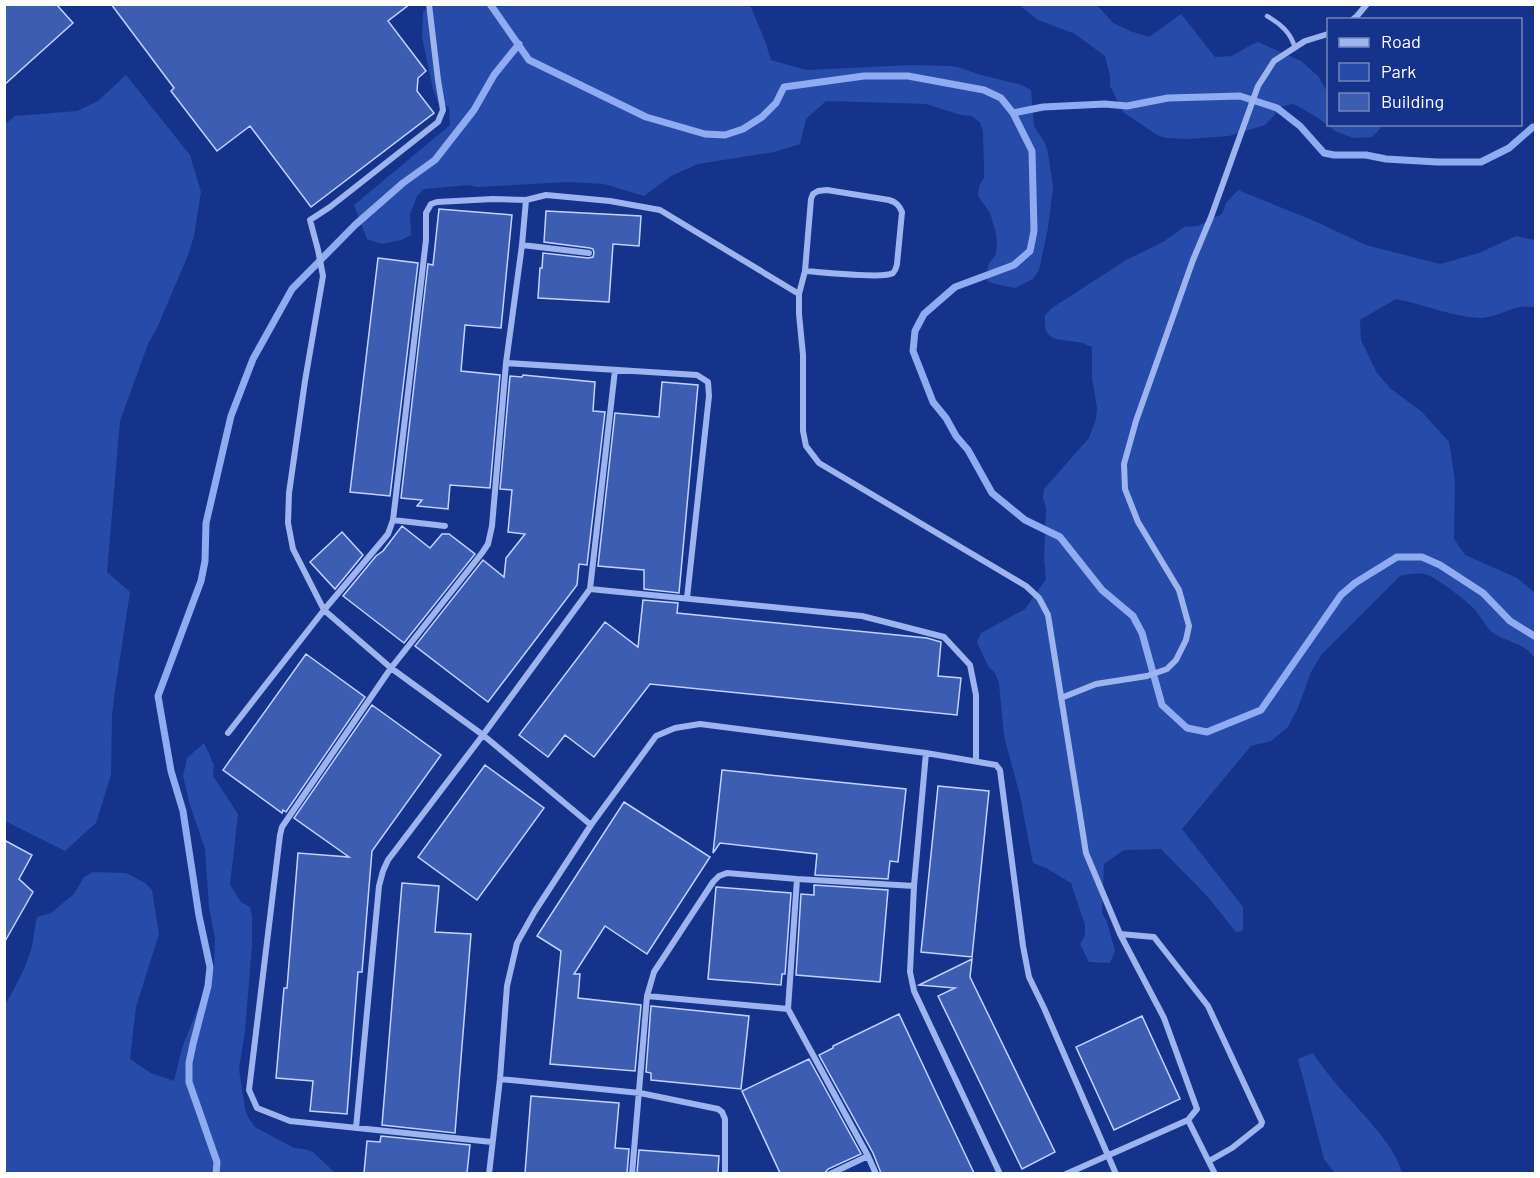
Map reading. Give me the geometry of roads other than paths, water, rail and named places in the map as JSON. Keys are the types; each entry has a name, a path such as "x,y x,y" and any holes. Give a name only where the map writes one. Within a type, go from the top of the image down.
{"street":[{"path":"429,4 443,110 438,122 338,202 310,220 323,276 289,493 288,523 293,549 324,610 392,668 483,735 591,825"},
{"path":"1354,18 1367,4"},
{"path":"1061,698 1096,684 1147,676 1167,669 1176,660 1186,640 1189,626 1179,590 1138,522 1125,489 1124,464 1193,260 1212,217 1258,86 1274,61 1305,41 1327,35"},
{"path":"805,272 879,276 896,271 902,212 900,206 889,200 827,190 818,191 811,199 805,272 799,294 803,355 803,431 806,446 819,463 1026,586 1039,598 1048,615 1086,853 1120,934 1164,1018 1197,1109 1188,1120 1066,1173"},
{"path":"228,733 324,610 388,534 393,520 426,240 426,213 431,204 494,199 526,200 546,195 610,201 660,210 799,294"},
{"path":"492,1142 290,1121 257,1108 249,1090 282,827 392,668 488,544 492,526 506,363 526,200"},
{"path":"522,245 589,253"},
{"path":"506,363 697,375 708,382 709,396 687,598"},
{"path":"356,1128 379,886 383,871 388,860 590,590 615,370"},
{"path":"393,520 445,526"},
{"path":"590,590 862,616 944,637 970,664 976,695 976,761"},
{"path":"489,1173 500,1079 507,986 517,943 591,825 656,736 675,728 700,724 926,753 996,765 999,770 1029,977 1116,1173"},
{"path":"926,753 909,972 915,991 1000,1173"},
{"path":"632,1173 647,996 654,972 663,956 713,882 719,876 727,873 914,886"},
{"path":"797,879 788,1009 876,1173"},
{"path":"1120,934 1154,938 1208,1006 1262,1122 1232,1148 1209,1161"},
{"path":"647,996 788,1009"},
{"path":"500,1079 640,1093 718,1109 725,1119 725,1173"},
{"path":"1188,1120 1215,1173"},
{"path":"830,1173 868,1156"}],"lane":[{"path":"1268,16 1289,34 1295,48"}],"waterway":[{"path":"490,4 529,60 646,117 705,134 725,135 743,129 762,117 776,103 784,87 864,76 908,76 984,90 1001,98 1013,113 1032,151 1034,231 1030,251 1014,265 955,287 924,314 915,331 913,351 933,402 968,450 992,493 1025,520 1060,537 1102,590 1133,616 1142,633 1162,705 1187,728 1207,732 1261,710 1341,595 1355,583 1397,557 1422,557 1440,565 1483,593 1510,621 1536,637"},
{"path":"216,1174 217,1162 189,1082 189,1063 208,986 210,967 199,916 183,811 171,771 158,696 201,581 205,561 206,523 231,416 253,359 292,289 355,225 403,183 435,160 474,110 494,75 519,44"},
{"path":"1013,113 1043,107 1105,104 1127,106 1168,98 1240,96 1277,108 1300,126 1324,153 1437,162 1481,162 1509,148 1533,127 1536,127"}]}
